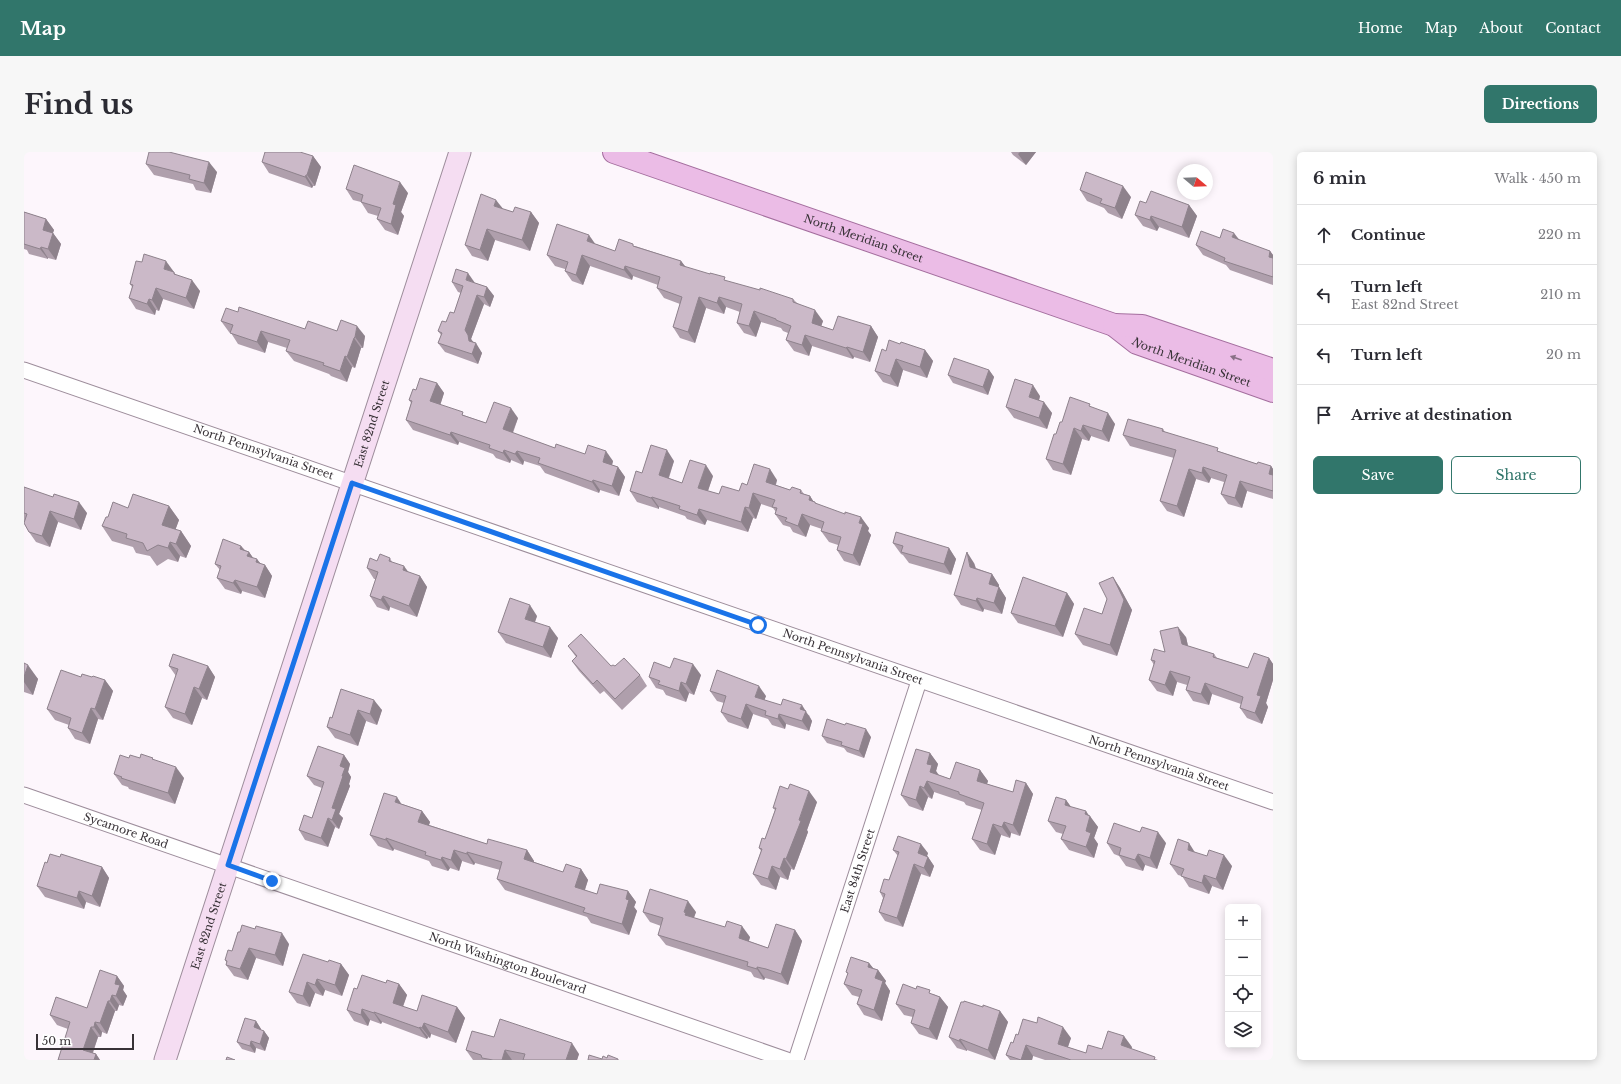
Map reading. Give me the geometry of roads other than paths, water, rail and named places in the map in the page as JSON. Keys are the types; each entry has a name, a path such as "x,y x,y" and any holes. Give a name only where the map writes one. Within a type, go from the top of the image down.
{"main road":[{"name":"North Meridian Street","path":"614,152 1114,325 1142,326 1273,370"},
{"name":"North Meridian Street","path":"1114,325 1137,343 1273,391"}],"street":[{"name":"East 82nd Street","path":"164,1060 460,152"},
{"name":"North Pennsylvania Street","path":"24,370 919,681 1273,802"},
{"name":"East 84th Street","path":"796,1060 919,681"},
{"name":"Sycamore Road","path":"24,794 228,865"},
{"name":"North Washington Boulevard","path":"228,865 787,1060"}]}
